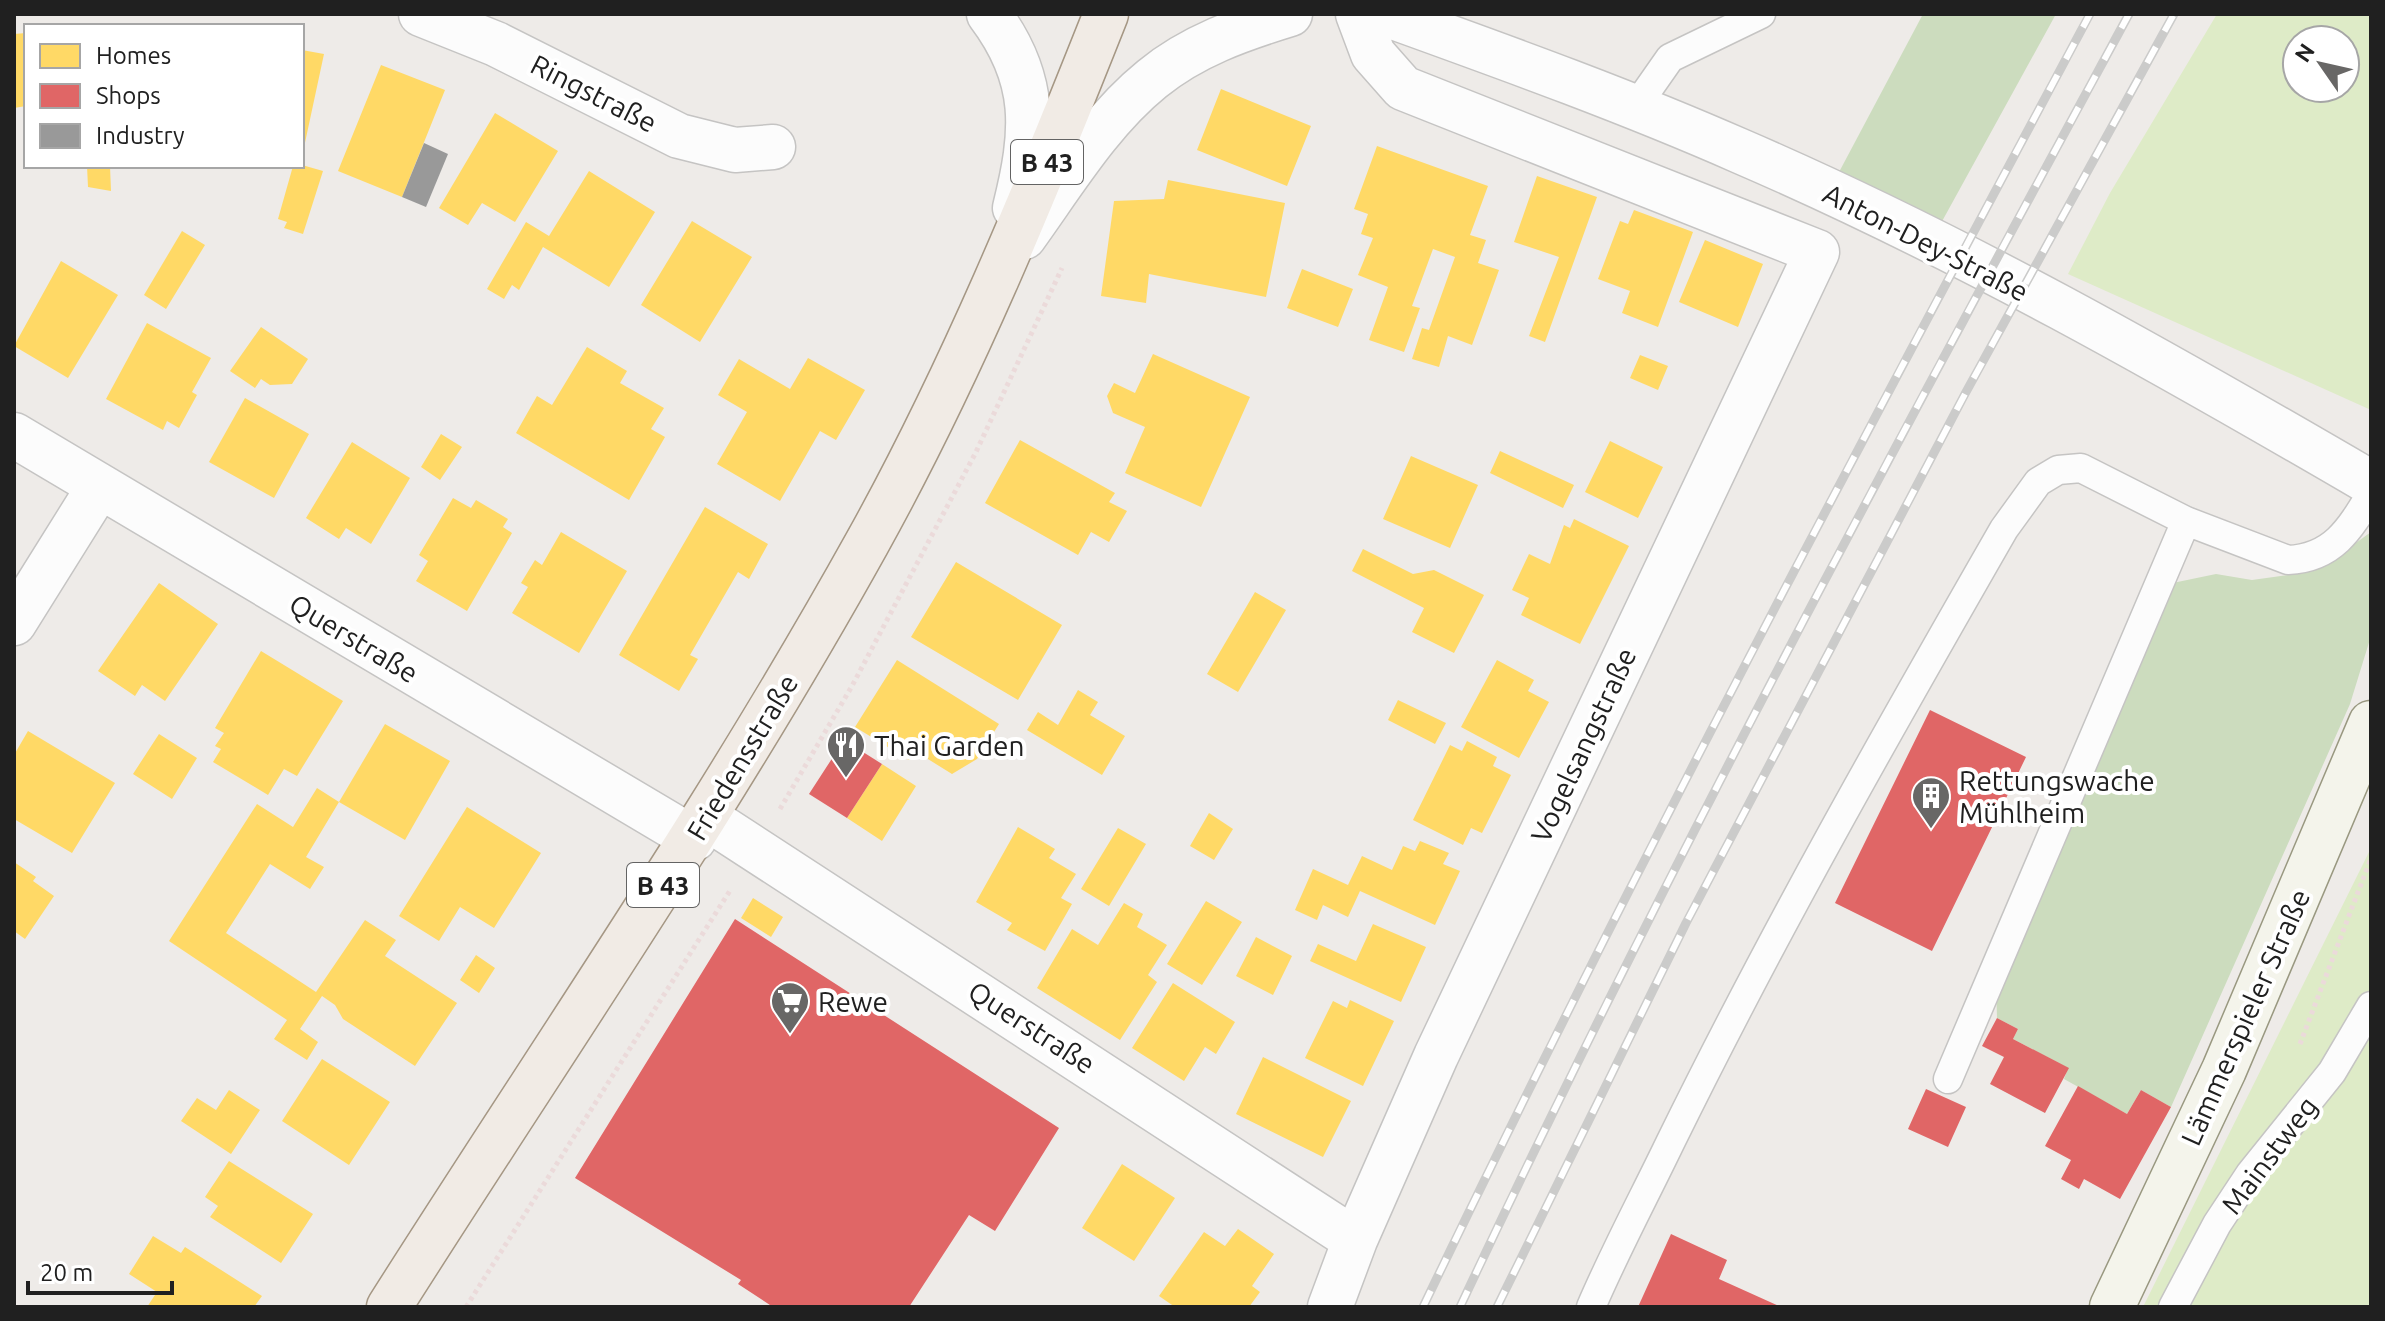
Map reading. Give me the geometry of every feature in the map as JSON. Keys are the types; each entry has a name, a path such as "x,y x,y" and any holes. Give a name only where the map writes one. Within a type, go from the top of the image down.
{"main road":[{"name":"Friedensstraße","path":"400,1303 700,828 869,540 983,308 1044,170 1106,14"},
{"name":"Lämmerspieler Straße","path":"2112,1307 2224,1070 2371,723"}],"street":[{"name":"Ringstraße","path":"421,14 496,44 679,136 735,150 773,147"},
{"path":"983,308 1007,241 1022,182 1030,117 1028,95 1014,52 989,14"},
{"name":"Friedensstraße","path":"983,308 1021,241 1070,173 1118,112 1151,79 1204,45 1290,14"},
{"name":"Vogelsangstraße","path":"1330,1307 1355,1240 1442,1042 1828,257 1403,88 1373,54 1358,14"},
{"name":"Anton-Dey-Straße","path":"1385,14 1742,151 1945,248 2198,384 2371,483"},
{"name":"Anton-Dey-Straße","path":"1423,14 1461,42"},
{"name":"Querstraße","path":"14,435 99,487 700,828 756,850 1355,1240"},
{"path":"14,623 99,487"}],"lane":[{"path":"1635,108 1670,58 1761,14"},
{"path":"1591,1307 1719,1043 1778,931 2004,529 2029,492 2058,470 2081,468 2186,521 2274,557 2306,559 2321,555 2342,539 2371,494"},
{"path":"1948,1079 2186,521"},
{"name":"Mainstweg","path":"2173,1307 2233,1199 2332,1072 2371,1006"}],"path":[{"path":"466,1307 756,850 852,686 969,466 1068,256"},
{"path":"2300,1114 2293,1061 2371,858"}],"green space":[{"path":"1923,14 2056,14 1940,225 1838,174"},
{"path":"2217,14 2371,14 2371,410 2068,274 2110,193"},
{"path":"2371,532 2371,636 2350,704 2171,1107 2141,1090 2127,1114 2064,1079 2068,1068 2013,1039 2018,1029 1997,1018 1996,982 2163,585 2216,574 2252,580 2303,573 2321,568"},
{"path":"2371,848 2371,1307 2143,1307"}],"building: Homes":[{"path":"24,33 24,106 14,108 14,34"},
{"path":"304,50 324,54 304,147"},
{"path":"381,65 445,90 402,197 338,171"},
{"path":"1221,89 1311,126 1287,186 1197,150"},
{"path":"495,113 558,151 515,222 482,203 468,225 439,208"},
{"path":"1377,146 1488,186 1470,235 1486,240 1478,263 1499,270 1472,345 1448,336 1439,367 1412,359 1422,328 1429,330 1455,257 1433,249 1412,306 1420,308 1404,352 1369,340 1388,287 1358,275 1373,238 1361,234 1368,214 1354,209"},
{"path":"304,166 323,171 303,234 284,228 287,222 278,219 292,168"},
{"path":"87,168 110,168 111,191 88,187"},
{"path":"589,171 655,212 609,287 543,247 519,290 512,285 504,299 487,289 526,222 549,236"},
{"path":"1537,176 1597,197 1545,342 1529,336 1559,257 1514,242"},
{"path":"1168,180 1285,203 1266,297 1149,274 1146,303 1101,296 1114,201 1164,199"},
{"path":"1634,210 1693,232 1658,327 1622,313 1630,291 1598,279 1620,221 1628,224"},
{"path":"692,221 752,257 700,342 641,305"},
{"path":"182,231 205,245 166,309 144,295"},
{"path":"1705,240 1763,264 1738,327 1679,302"},
{"path":"61,261 118,295 68,378 14,346"},
{"path":"1302,269 1353,289 1338,327 1287,308"},
{"path":"147,323 211,358 192,392 197,395 179,428 167,421 163,430 106,399"},
{"path":"261,327 308,359 292,384 270,385 261,379 255,388 230,371"},
{"path":"587,347 627,371 620,383 664,408 651,429 665,437 629,500 516,433 537,396 552,405"},
{"path":"1153,354 1250,397 1201,507 1125,473 1145,427 1113,413 1107,396 1114,383 1135,393"},
{"path":"1640,355 1668,366 1658,390 1630,378"},
{"path":"808,358 865,390 836,440 820,431 780,501 717,464 747,412 718,395 739,359 790,389"},
{"path":"245,398 309,434 274,498 209,462"},
{"path":"441,434 462,447 440,480 421,467"},
{"path":"1020,440 1115,493 1109,502 1127,511 1109,542 1091,532 1078,555 985,503"},
{"path":"1610,441 1663,467 1638,518 1585,492"},
{"path":"352,442 410,478 371,544 346,528 339,539 306,518"},
{"path":"1500,451 1574,485 1563,508 1490,473"},
{"path":"1411,456 1478,485 1450,548 1383,519"},
{"path":"453,498 471,508 476,500 508,519 503,527 512,533 467,611 416,581 428,561 419,555"},
{"path":"705,507 768,544 749,579 738,572 690,655 698,659 679,691 619,655"},
{"path":"1574,519 1629,546 1580,644 1521,615 1529,598 1512,590 1529,554 1550,564 1564,525 1570,528"},
{"path":"561,532 627,571 579,653 512,613 528,587 521,583 535,560 542,565"},
{"path":"1363,549 1413,574 1434,570 1484,595 1454,653 1412,632 1424,608 1352,571"},
{"path":"956,562 1062,625 1018,700 911,637"},
{"path":"159,583 218,624 165,701 142,685 135,696 98,671"},
{"path":"1255,592 1286,610 1238,692 1207,674"},
{"path":"261,651 343,701 297,776 284,769 268,795 213,762 221,749 215,746 224,733 215,728"},
{"path":"897,660 999,724 977,759 952,774 915,751 909,760 855,727"},
{"path":"1497,660 1534,680 1528,691 1549,702 1519,758 1461,727"},
{"path":"1078,690 1098,702 1090,715 1125,736 1102,775 1027,730 1038,712 1058,725"},
{"path":"1398,700 1446,723 1435,744 1388,720"},
{"path":"385,724 450,761 405,840 339,802"},
{"path":"28,731 115,783 72,853 14,819 14,755"},
{"path":"159,734 197,758 172,799 133,774"},
{"path":"1467,741 1497,757 1493,766 1511,775 1482,833 1471,828 1463,845 1413,820 1450,745 1462,751"},
{"path":"882,764 916,786 882,841 847,818"},
{"path":"317,788 339,802 306,857 324,867 310,889 270,864 226,933 316,992 365,920 396,940 385,956 457,1003 415,1066 343,1019 335,1005 322,996 300,1029 318,1042 307,1060 274,1039 287,1020 169,941 257,804 293,827"},
{"path":"467,807 541,853 494,928 460,907 439,941 399,916"},
{"path":"1209,813 1233,829 1214,860 1190,846"},
{"path":"1018,827 1055,849 1049,858 1076,874 1061,898 1072,904 1045,951 1007,930 1012,923 976,902"},
{"path":"1118,828 1146,844 1109,906 1081,889"},
{"path":"1420,841 1449,853 1443,864 1460,871 1435,925 1360,891 1348,917 1323,905 1317,920 1295,910 1313,869 1348,885 1362,856 1392,870 1403,846 1415,851"},
{"path":"14,862 36,877 33,881 54,896 25,939 14,931"},
{"path":"753,898 783,917 771,937 741,918"},
{"path":"1206,901 1242,922 1202,985 1167,964"},
{"path":"1124,903 1143,914 1137,927 1167,945 1148,975 1157,982 1120,1040 1037,988 1072,929 1098,945"},
{"path":"1373,924 1426,947 1401,1002 1310,961 1318,944 1356,961"},
{"path":"1256,937 1292,956 1273,995 1236,976"},
{"path":"476,955 495,968 479,993 460,980"},
{"path":"1173,983 1235,1022 1216,1054 1205,1047 1184,1081 1132,1048"},
{"path":"1350,1000 1394,1021 1363,1086 1305,1058 1333,1001 1347,1008"},
{"path":"1263,1057 1351,1101 1323,1157 1236,1114"},
{"path":"322,1059 390,1102 349,1165 282,1121"},
{"path":"229,1090 260,1110 231,1154 181,1121 197,1098 216,1110"},
{"path":"229,1161 313,1214 281,1263 210,1217 218,1206 205,1197"},
{"path":"1122,1164 1175,1198 1134,1261 1082,1228"},
{"path":"1238,1229 1274,1254 1252,1286 1260,1292 1249,1307 1175,1307 1159,1296 1204,1232 1225,1246"},
{"path":"153,1236 181,1253 185,1247 262,1296 254,1307 147,1307 157,1292 129,1274"}],"building: Shops":[{"name":"Rettungswache Mühlheim","path":"1930,710 2026,757 1932,951 1835,903"},
{"name":"Thai Garden","path":"844,740 882,764 847,818 809,794"},
{"name":"Rewe","path":"735,919 1059,1128 995,1231 969,1215 909,1307 773,1307 738,1284 741,1280 575,1178"},
{"path":"1997,1018 2018,1029 2013,1039 2069,1068 2045,1113 1990,1084 2004,1057 1982,1046"},
{"path":"2078,1086 2127,1114 2141,1090 2171,1107 2120,1199 2084,1179 2079,1189 2061,1179 2071,1160 2045,1146"},
{"path":"1926,1089 1966,1107 1948,1147 1908,1129"},
{"path":"1671,1234 1727,1260 1719,1279 1781,1307 1638,1307"}],"building: Industry":[{"path":"424,143 448,154 426,207 402,197"}],"railway":[{"path":"1423,1307 1666,818 2090,14"},
{"path":"1460,1307 1701,817 2129,14"},
{"path":"1497,1307 1686,923 1966,392 2174,14"}],"place":[{"name":"Thai Garden","path":"846,779"},
{"name":"Rettungswache Mühlheim","path":"1931,830"},
{"name":"Rewe","path":"790,1035"}]}
